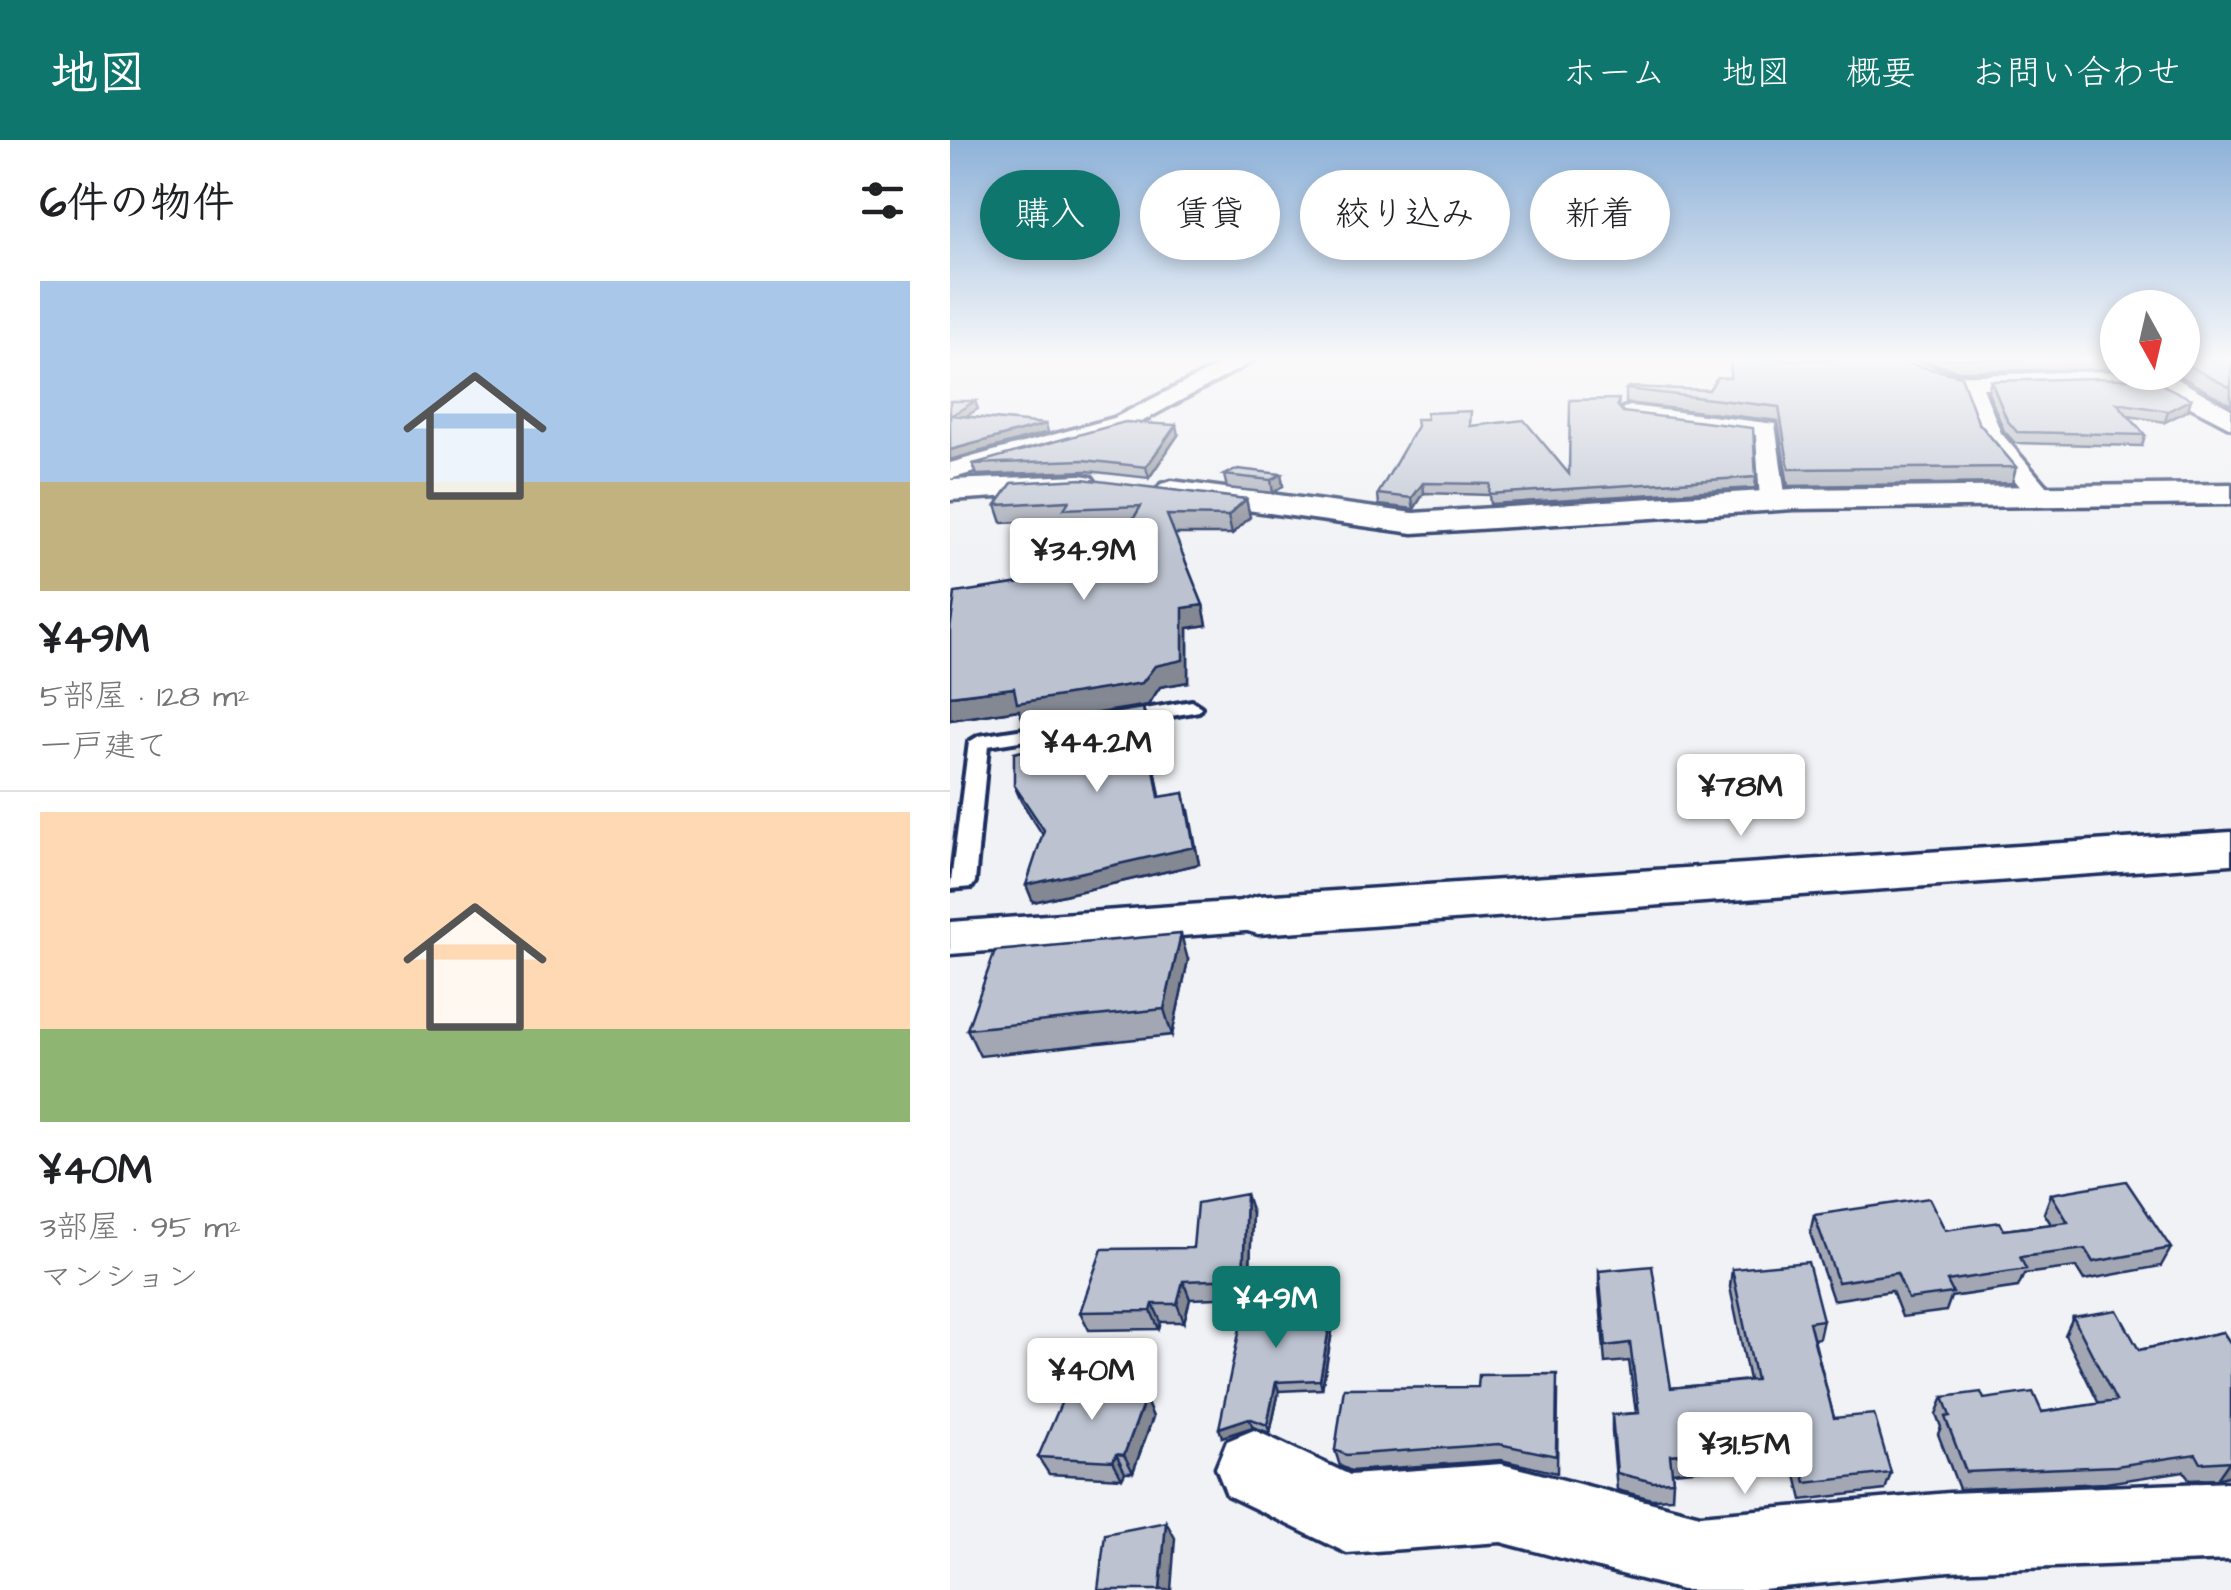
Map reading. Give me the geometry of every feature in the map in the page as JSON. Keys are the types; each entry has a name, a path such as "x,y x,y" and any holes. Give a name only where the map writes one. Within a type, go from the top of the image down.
{"street":[{"path":"950,471 1109,427"},
{"path":"1747,427 1767,429 1773,501"},
{"path":"1987,427 2040,494"},
{"path":"950,490 1125,487 1413,522 1474,522 1773,501 2231,494"},
{"path":"950,938 2231,848"},
{"path":"1254,1468 1347,1514 1501,1503 1700,1556 1949,1532 2231,1521"}],"lane":[{"path":"950,882 964,882 979,742 1192,707"}],"building":[{"path":"950,427 1036,427 950,450"},
{"path":"1108,427 1175,427 1146,467 1084,460 973,464"},
{"path":"1417,427 1530,427 1569,474 1570,427 1753,428 1756,477 1489,494 1490,484 1423,483 1412,498 1378,494"},
{"path":"1782,427 1982,427 2016,467 1789,469"},
{"path":"2013,427 2138,427 2145,435 2017,432"},
{"path":"1238,469 1281,474 1271,480 1224,475"},
{"path":"1082,479 1246,499 1228,516 1167,515 1203,605 1183,608 1183,660 1155,666 1142,683 1017,703 1014,688 950,696 950,630 955,593 1111,569 1111,556 1141,506 1064,509 1069,501 996,505 1012,483"},
{"path":"1143,708 1159,797 1184,793 1194,847 1026,885 1044,830 1014,785 1014,753 1026,750 1022,727"},
{"path":"1181,934 1164,1009 967,1029 995,951"},
{"path":"2126,1181 2171,1248 2093,1262 2085,1249 2020,1257 2026,1269 1947,1281 1953,1293 1908,1299 1897,1273 1838,1282 1814,1215 1929,1198 1945,1230 2000,1222 2004,1230 2068,1222 2051,1194"},
{"path":"1246,1194 1243,1279 1183,1281 1177,1304 1153,1304 1151,1311 1080,1312 1102,1249 1193,1248 1197,1203"},
{"path":"1808,1262 1823,1320 1809,1322 1834,1418 1874,1414 1891,1473 1806,1483 1798,1450 1753,1454 1753,1448 1670,1455 1673,1481 1653,1482 1617,1473 1612,1415 1639,1413 1630,1343 1606,1346 1599,1271 1652,1266 1671,1388 1756,1380 1732,1269"},
{"path":"1335,1294 1320,1380 1276,1382 1267,1425 1249,1418 1219,1428 1247,1295"},
{"path":"2117,1310 2139,1350 2223,1332 2231,1344 2231,1461 2201,1463 2196,1454 2116,1466 1966,1472 1945,1417 1950,1416 1943,1397 1981,1392 1984,1399 2033,1392 2042,1412 2116,1401 2073,1317"},
{"path":"1557,1374 1556,1456 1499,1444 1346,1455 1335,1450 1344,1388 1478,1387 1479,1375"},
{"path":"1071,1380 1127,1384 1122,1398 1145,1399 1124,1455 1116,1454 1113,1461 1038,1457"},
{"path":"1166,1522 1160,1590 1098,1590 1105,1534"}]}
